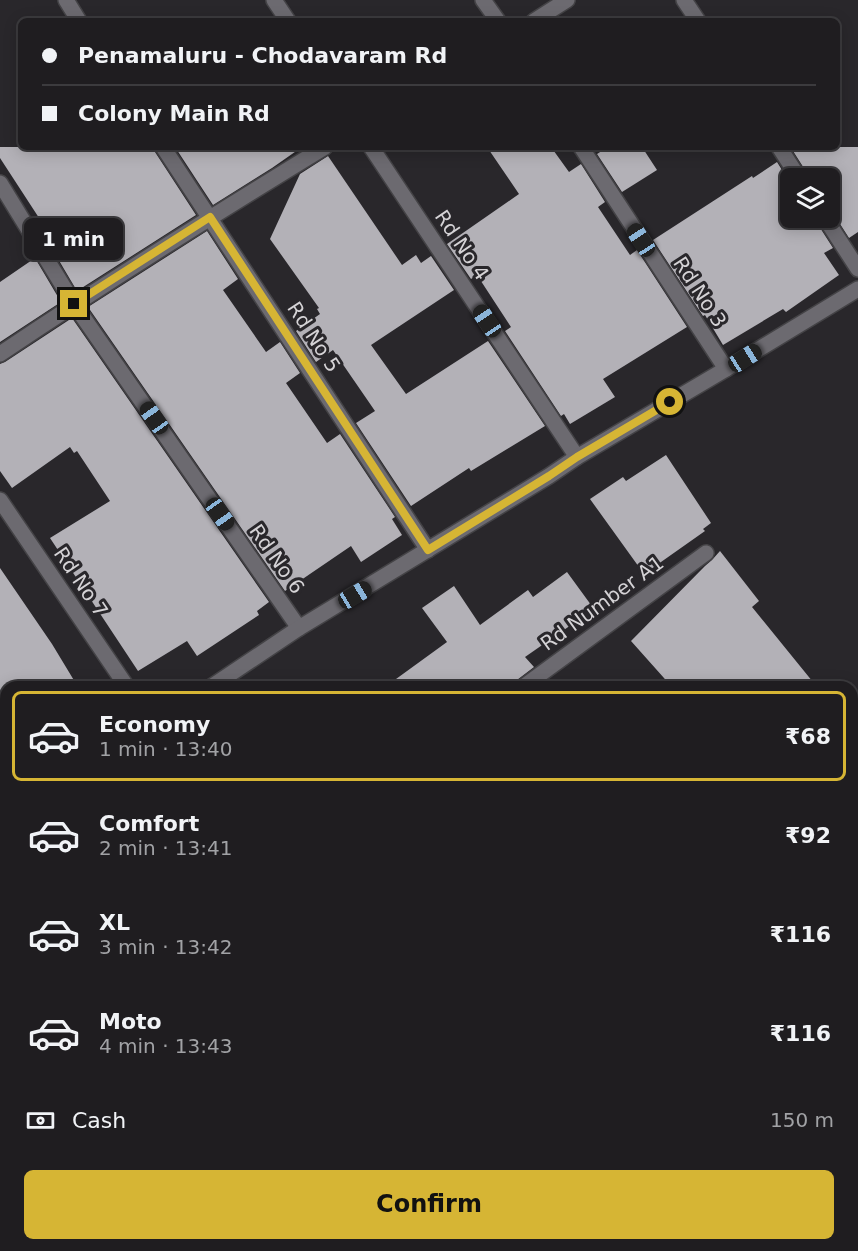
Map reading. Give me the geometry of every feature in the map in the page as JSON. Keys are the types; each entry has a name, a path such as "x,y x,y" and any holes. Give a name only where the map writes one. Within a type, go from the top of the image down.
{"street":[{"path":"66,0 78,18"},
{"path":"274,0 286,18"},
{"path":"483,0 496,18"},
{"path":"539,18 567,0"},
{"path":"684,0 696,18"},
{"name":"Rd No 5","path":"166,150 428,550"},
{"path":"0,354 210,217 320,150"},
{"name":"Rd No 4","path":"373,150 577,457"},
{"name":"Rd No 3","path":"583,150 726,369"},
{"path":"781,150 793,168"},
{"name":"Rd No 6","path":"0,183 74,304 299,628"},
{"path":"831,228 858,269"},
{"path":"220,681 299,628 577,457 858,289"},
{"name":"Rd No 7","path":"0,500 123,681"},
{"name":"Rd Number A1","path":"531,681 706,553"}],"building":[{"path":"0,147 18,147 18,150 154,150 196,215 77,291 51,247 56,244 0,158"},
{"path":"840,147 858,147 858,232 849,238 840,224 840,168 804,168 794,150 840,150"},
{"path":"177,150 298,150 272,168 213,205"},
{"path":"489,150 553,150 569,172 581,164 605,202 598,207 630,255 637,250 687,327 603,379 615,397 570,424 564,414 561,416 505,331 511,327 477,275 471,279 447,244 519,194"},
{"path":"603,150 644,150 657,170 622,192 597,154"},
{"path":"328,156 402,265 416,255 421,263 431,256 454,290 371,345 406,394 488,341 545,426 471,471 469,468 411,506 356,423 375,411 333,350 316,362 296,331 320,314 317,309 319,308 270,239 300,174"},
{"path":"777,162 781,168 780,228 820,228 833,248 824,253 839,275 786,312 783,309 723,345 653,240 752,176 753,178"},
{"path":"207,231 238,279 223,290 266,352 280,342 300,373 286,383 327,443 340,434 395,517 392,519 402,535 361,562 351,546 285,591 88,307"},
{"path":"35,258 61,302 0,342 0,282"},
{"path":"72,318 269,602 257,611 259,615 197,656 187,641 138,671 50,538 110,501 77,451 74,453 70,447 12,488 0,471 0,364"},
{"path":"666,455 711,523 703,529 705,531 644,574 590,499 623,477 626,481"},
{"path":"720,551 759,601 752,607 812,681 667,681 631,641"},
{"path":"0,568 74,681 0,681"},
{"path":"567,572 594,609 525,657 534,667 516,681 393,681 447,642 422,608 454,586 480,625 528,590 533,597"}],"route":[{"path":"74,304 210,217 428,550 670,402"}]}
